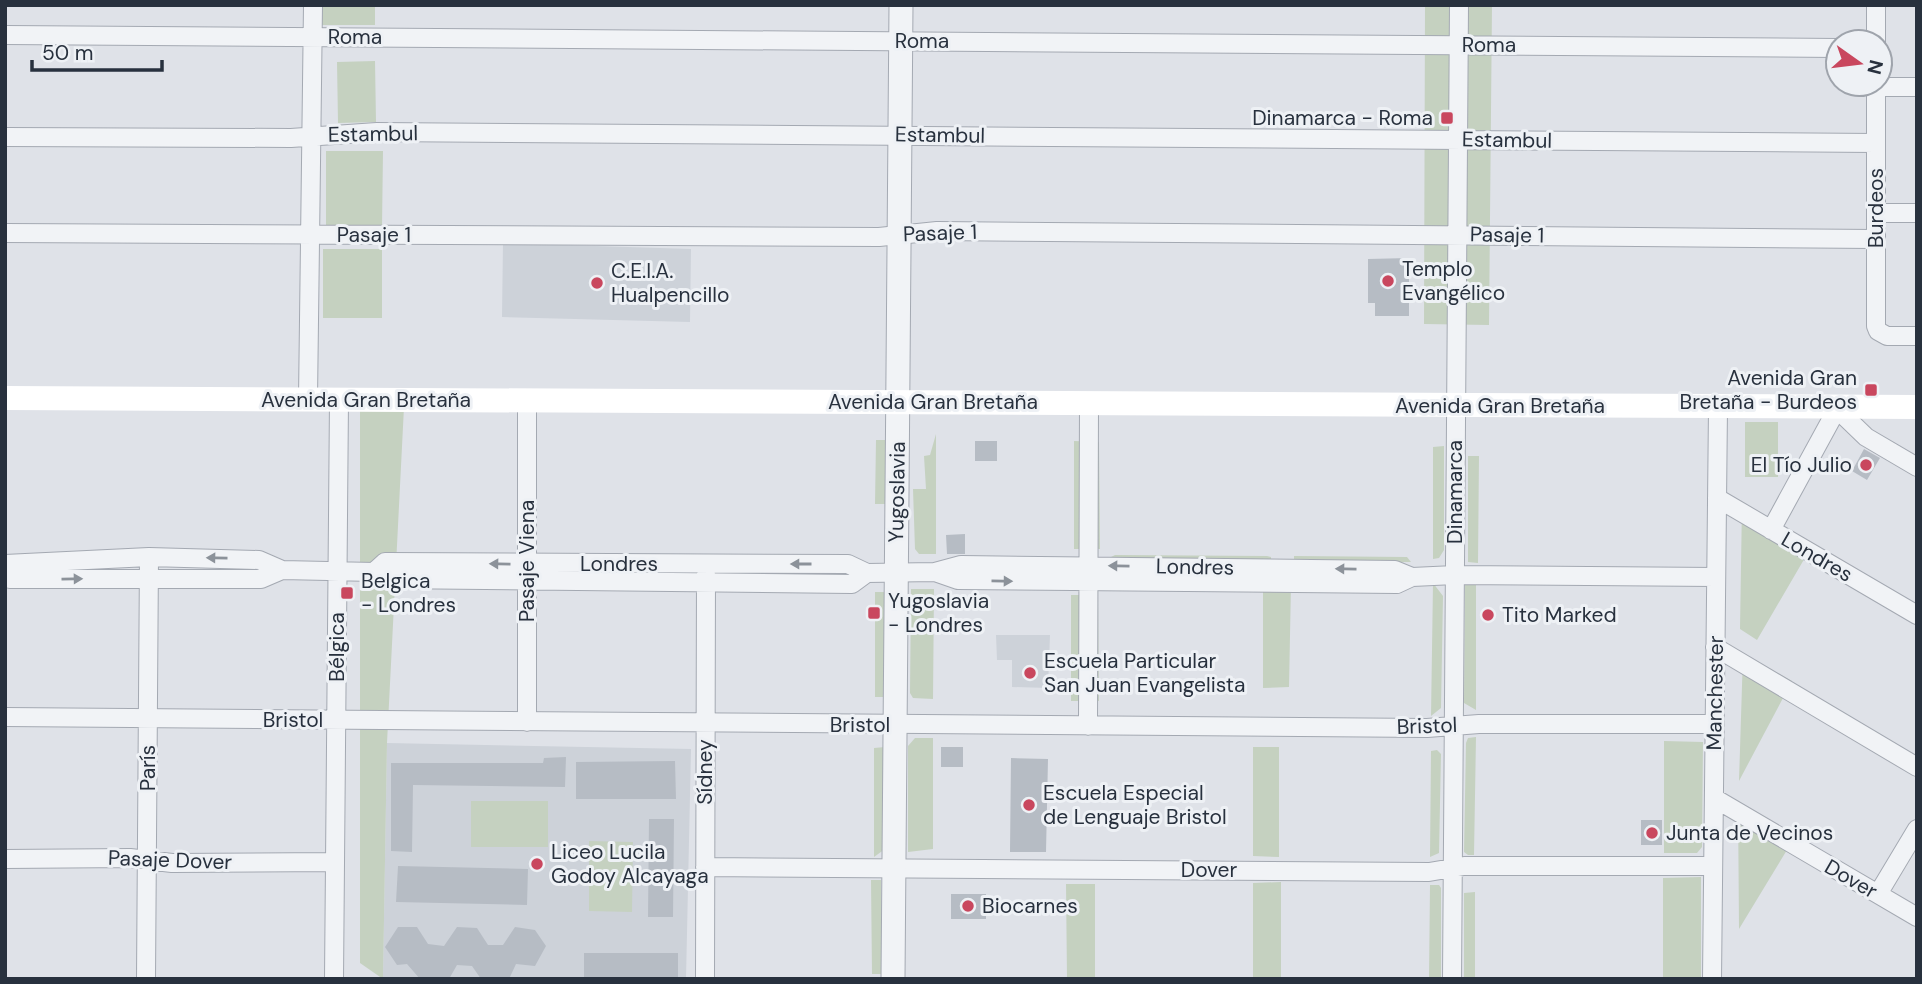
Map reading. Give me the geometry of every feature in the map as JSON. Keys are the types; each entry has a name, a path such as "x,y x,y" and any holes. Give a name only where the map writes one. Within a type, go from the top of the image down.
{"main road":[{"name":"Avenida Gran Bretaña","path":"5,398 1849,409 1917,407"},
{"name":"Avenida Gran Bretaña","path":"1849,409 1917,417"}],"street":[{"path":"308,400 313,5"},
{"name":"Yugoslavia","path":"893,979 901,5"},
{"name":"Dinamarca","path":"1452,979 1459,5"},
{"path":"1876,28 1877,5"},
{"name":"Roma","path":"5,35 1824,48"},
{"path":"1894,86 1917,87"},
{"name":"Burdeos","path":"1876,98 1875,239 1878,331 1887,336 1917,336"},
{"name":"Estambul","path":"5,137 311,136 354,132 1876,143"},
{"path":"1876,214 1917,214"},
{"name":"Pasaje 1","path":"5,233 879,237 923,232 1875,239"},
{"name":"Bélgica","path":"334,979 339,400"},
{"name":"Pasaje Viena","path":"527,401 527,722"},
{"path":"1088,726 1089,404"},
{"name":"Manchester","path":"1712,979 1718,408"},
{"path":"1849,409 1859,432 1917,467"},
{"path":"1772,530 1849,409"},
{"name":"Londres","path":"1717,498 1917,615"},
{"name":"Londres","path":"5,564 149,557 259,559 282,570 374,572 386,562 706,583 852,584 867,573"},
{"name":"París","path":"146,979 149,557"},
{"name":"Londres","path":"527,573 706,564 848,564 867,573 935,572 961,565 1088,574 1395,569 1412,577 1716,577"},
{"name":"Sídney","path":"705,979 706,564"},
{"name":"Londres","path":"5,576 10,579 261,579 282,570"},
{"path":"1715,648 1917,767"},
{"name":"Bristol","path":"5,717 1088,726 1714,724"},
{"name":"Dover","path":"1714,798 1917,917"},
{"path":"1878,894 1917,829"},
{"name":"Pasaje Dover","path":"5,859 335,862"},
{"name":"Dover","path":"705,867 1429,872 1453,868 1713,866"}],"shaded area":[{"name":"C.E.I.A. Hualpencillo","path":"503,243 691,249 690,322 502,317"},
{"name":"Escuela Particular San Juan Evangelista","path":"996,635 1050,635 1048,688 1012,687 1012,660 997,660"},
{"name":"Liceo Lucila Godoy Alcayaga","path":"387,743 691,749 686,979 383,979"}],"green space":[{"path":"317,5 375,5 375,25 317,25"},
{"path":"1425,5 1492,5 1489,325 1424,324"},
{"path":"375,61 376,122 338,123 337,62"},
{"path":"326,151 383,151 382,227 326,227"},
{"path":"323,249 382,249 382,318 323,318"},
{"path":"360,407 404,407 387,743 383,979 360,963"},
{"path":"1745,422 1778,422 1778,477 1745,477"},
{"path":"936,434 936,554 919,554 915,549 913,489 926,489 924,456 930,455"},
{"path":"876,440 885,440 885,504 875,504"},
{"path":"1074,441 1099,442 1100,549 1074,549"},
{"path":"1444,446 1444,550 1439,558 1433,559 1433,447"},
{"path":"1468,456 1479,456 1478,563 1468,562"},
{"path":"1742,504 1813,544 1757,640 1740,629"},
{"path":"1267,556 1271,557 1271,561 1112,562 1111,557"},
{"path":"1294,556 1407,557 1411,562 1294,563"},
{"path":"1476,575 1476,710 1464,703 1465,583"},
{"path":"1263,582 1291,584 1289,687 1263,688"},
{"path":"1433,583 1443,596 1441,708 1431,716"},
{"path":"911,589 934,589 933,699 913,698 910,693"},
{"path":"875,592 885,592 885,697 875,697"},
{"path":"1071,595 1098,595 1099,701 1071,701"},
{"path":"1743,654 1792,681 1739,781"},
{"path":"1476,737 1474,855 1468,855 1464,852 1466,743 1468,738"},
{"path":"915,738 933,738 933,849 908,852 908,746"},
{"path":"1664,741 1703,742 1702,847 1697,853 1664,853"},
{"path":"885,747 885,849 874,857 874,748"},
{"path":"1253,747 1279,747 1279,857 1253,856"},
{"path":"1437,750 1441,754 1439,853 1430,857 1431,751"},
{"path":"471,801 548,801 548,847 471,847"},
{"path":"1738,802 1796,835 1739,929"},
{"path":"589,841 633,842 632,912 589,911"},
{"path":"1701,877 1701,979 1663,979 1663,878"},
{"path":"871,880 881,880 881,974 872,974"},
{"path":"1281,882 1281,979 1253,979 1253,883"},
{"path":"1066,884 1095,884 1095,979 1067,979"},
{"path":"1430,885 1439,885 1441,888 1441,979 1429,979"},
{"path":"1475,892 1475,979 1464,979 1464,893"}],"building":[{"name":"Templo Evangélico","path":"1409,258 1409,316 1375,316 1375,303 1368,303 1368,259"},
{"path":"975,441 997,441 997,461 975,461"},
{"name":"El Tío Julio","path":"1864,449 1880,458 1867,480 1852,471"},
{"path":"965,534 965,554 947,554 946,535"},
{"path":"941,747 963,747 963,767 941,767"},
{"path":"566,757 565,787 413,785 412,852 391,851 391,763 543,763 544,758"},
{"name":"Escuela Especial de Lenguaje Bristol","path":"1011,758 1048,759 1046,852 1010,852"},
{"path":"675,761 676,799 576,799 576,762"},
{"path":"649,819 674,819 673,917 648,917"},
{"name":"Junta de Vecinos","path":"1641,820 1662,820 1662,845 1641,845"},
{"path":"398,866 528,869 527,905 396,902"},
{"name":"Biocarnes","path":"951,894 986,894 986,919 951,919"},
{"path":"398,927 417,927 428,944 444,946 457,927 477,928 488,945 503,945 515,927 535,930 546,946 535,966 516,964 509,979 481,979 472,966 457,965 449,979 420,979 407,964 397,965 385,947"},
{"path":"584,953 678,953 678,979 584,979"}],"place":[{"name":"Dinamarca - Roma","path":"1447,118"},
{"name":"Templo Evangélico","path":"1388,281"},
{"name":"C.E.I.A. Hualpencillo","path":"597,283"},
{"name":"Avenida Gran Bretaña - Burdeos","path":"1871,390"},
{"name":"El Tío Julio","path":"1866,465"},
{"name":"Belgica - Londres","path":"347,593"},
{"name":"Yugoslavia - Londres","path":"874,613"},
{"name":"Tito Marked","path":"1488,615"},
{"name":"Escuela Particular San Juan Evangelista","path":"1030,673"},
{"name":"Escuela Especial de Lenguaje Bristol","path":"1029,805"},
{"name":"Junta de Vecinos","path":"1652,833"},
{"name":"Liceo Lucila Godoy Alcayaga","path":"537,864"},
{"name":"Biocarnes","path":"968,906"}]}
